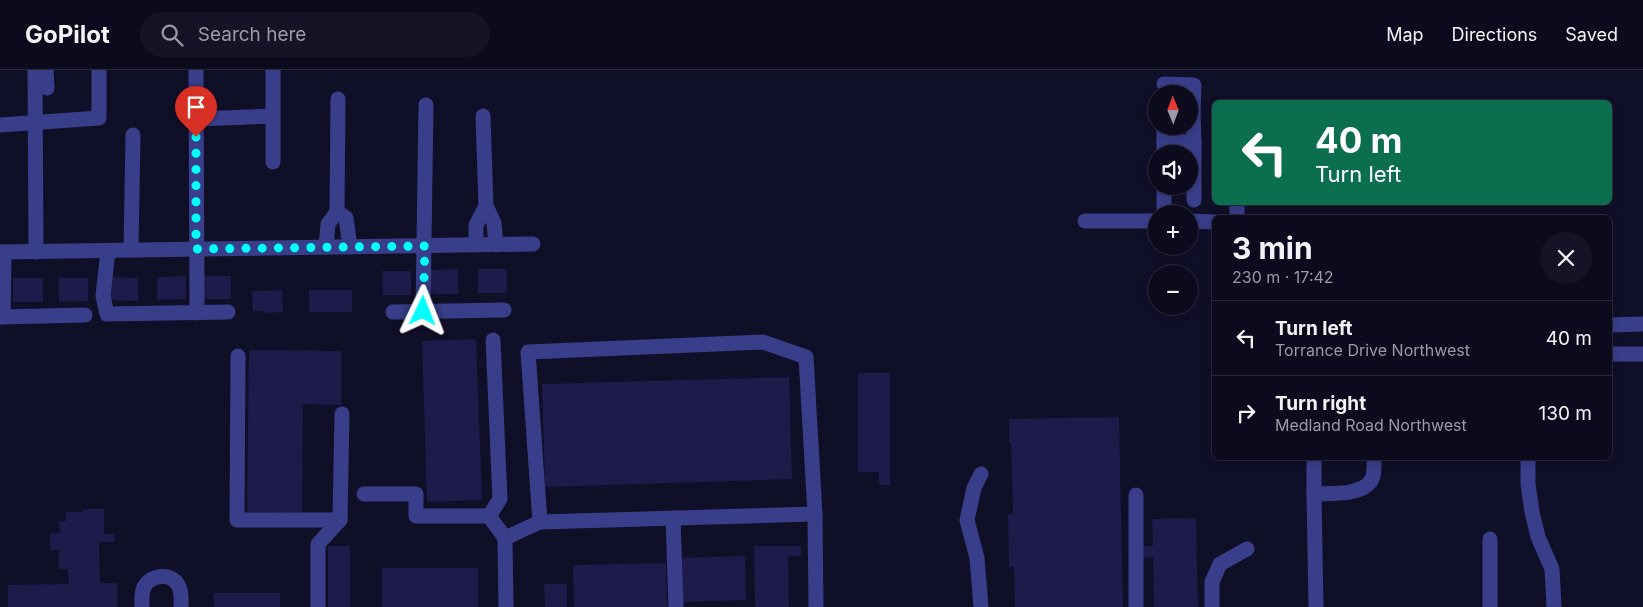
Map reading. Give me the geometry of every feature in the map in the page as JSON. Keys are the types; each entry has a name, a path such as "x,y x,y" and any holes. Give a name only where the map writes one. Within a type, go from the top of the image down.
{"street":[{"path":"36,70 36,252"},
{"path":"46,70 47,88"},
{"path":"0,125 99,118 99,70"},
{"path":"196,70 198,313"},
{"path":"272,70 273,162"},
{"path":"1163,83 1194,85"},
{"path":"326,247 328,224 337,212 338,99"},
{"path":"423,311 426,105"},
{"path":"196,119 273,116"},
{"path":"483,116 486,206 494,223 496,244"},
{"path":"131,250 133,135"},
{"path":"1193,135 1194,200"},
{"path":"1179,145 1194,142"},
{"path":"476,245 476,226 486,206"},
{"path":"337,212 346,218 350,247"},
{"path":"1085,221 1148,221"},
{"path":"1198,221 1212,222"},
{"path":"85,315 2,317 2,252 533,244"},
{"path":"108,251 103,296 107,314 228,312"},
{"path":"393,312 504,310"},
{"path":"1612,325 1643,324"},
{"path":"490,516 500,499 493,340"},
{"path":"540,522 528,352 763,342 806,357 815,514 816,607"},
{"path":"1612,354 1643,354"},
{"path":"238,356 237,520 340,520"},
{"path":"318,607 318,544 340,520 342,414"},
{"path":"1314,460 1316,607"},
{"path":"1314,494 1347,493 1362,488 1371,481 1374,471 1374,460"},
{"path":"1528,460 1528,484 1532,512 1538,536 1552,569 1554,607"},
{"path":"981,474 974,488 967,520 977,558 981,607"},
{"path":"364,494 416,494 416,516 490,516"},
{"path":"1136,495 1136,607"},
{"path":"505,538 540,522 815,514"},
{"path":"490,516 505,538 506,607"},
{"path":"673,518 676,607"},
{"path":"1490,540 1490,607"},
{"path":"1212,607 1212,582 1220,564 1247,549"},
{"path":"142,607 142,595 149,581 156,577 164,576 173,579 179,586 181,607"}],"building":[{"path":"458,269 458,294 430,294 429,270"},
{"path":"478,269 507,269 507,293 478,293"},
{"path":"382,271 411,271 411,295 383,295"},
{"path":"186,276 186,299 157,300 157,277"},
{"path":"203,276 231,276 231,299 203,299"},
{"path":"109,277 138,278 138,301 109,300"},
{"path":"13,278 43,278 43,302 13,302"},
{"path":"59,278 88,278 88,301 59,302"},
{"path":"282,290 283,312 263,313 263,311 253,311 252,291"},
{"path":"309,290 352,290 352,312 309,312"},
{"path":"476,339 482,500 427,502 422,341"},
{"path":"249,350 341,351 341,405 303,404 302,513 247,512"},
{"path":"858,373 890,373 890,485 879,485 879,472 858,472"},
{"path":"789,377 792,479 545,487 542,384"},
{"path":"1119,417 1123,607 1015,607 1014,567 1009,567 1008,514 1013,514 1009,419"},
{"path":"83,509 104,509 104,534 114,534 114,542 99,542 100,583 117,583 117,607 8,607 8,585 69,584 68,569 59,569 59,550 50,550 50,533 60,533 59,521 66,521 66,512 83,512"},
{"path":"1196,518 1198,607 1154,607 1153,557 1140,558 1139,546 1153,546 1152,519"},
{"path":"328,546 350,546 350,607 328,607"},
{"path":"754,546 801,546 801,556 788,556 789,607 755,607"},
{"path":"745,556 746,600 680,602 678,558"},
{"path":"666,563 667,607 574,607 573,565"},
{"path":"382,568 478,568 478,607 382,607"},
{"path":"544,584 567,584 567,607 545,607"},
{"path":"214,593 280,593 280,607 214,607"}],"route":[{"path":"196,137 196,249 425,246 423,311"}]}
